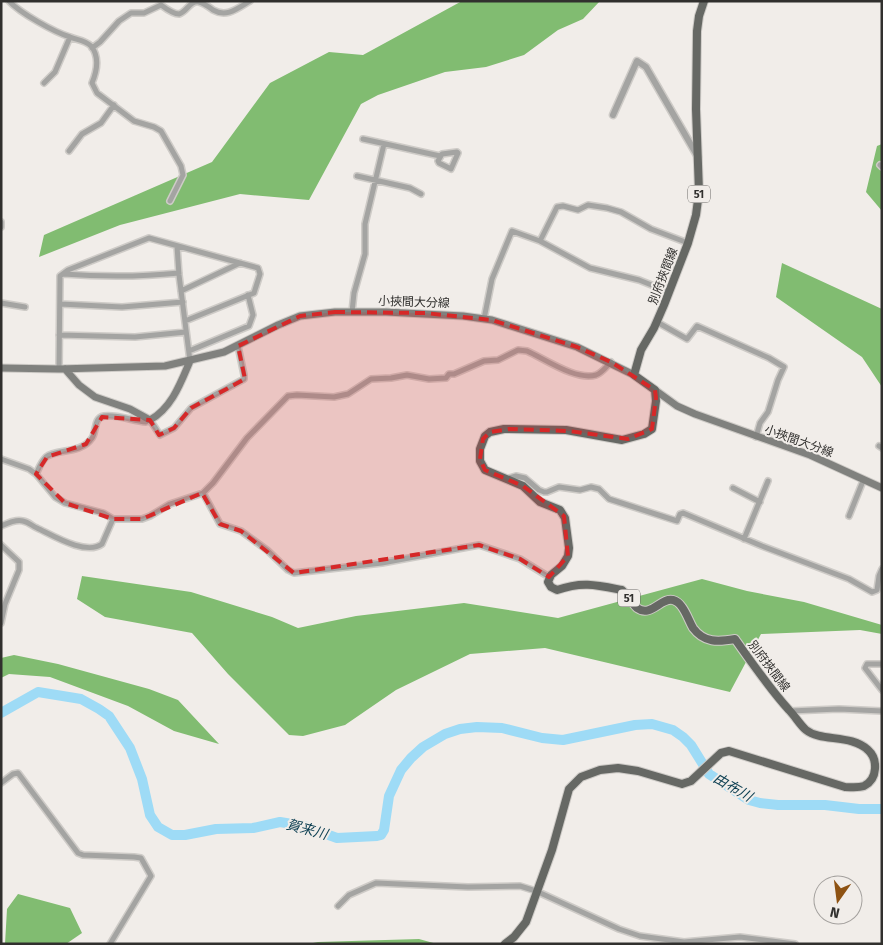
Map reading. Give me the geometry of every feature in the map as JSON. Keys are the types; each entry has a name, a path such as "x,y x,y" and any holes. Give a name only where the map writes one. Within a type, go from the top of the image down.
{"main road":[{"name":"別府挾間線","path":"634,375 642,347 657,322 688,243 696,215 698,200 697,31 704,1"},
{"name":"小挾間大分線","path":"1,368 62,369 158,366 190,361 224,352 300,316 328,312 352,312 425,313 484,319 577,347 611,362 634,375"},
{"path":"62,369 95,397 130,409 149,420 159,415 168,405 190,361"},
{"path":"549,577 562,566 568,556 569,548 565,518 557,509 540,502 523,486 488,472 481,463 480,445 485,436 490,432 510,429 566,430 620,440 647,433 652,429 656,407 654,390 634,375"},
{"name":"小挾間大分線","path":"654,390 686,410 756,437 810,455 863,481 882,488"},
{"name":"別府挾間線","path":"505,944 526,922 552,850 570,789 581,777 600,770 618,768 638,771 678,784 691,781 721,753 734,752 782,769 846,787 858,788 866,785 873,778 876,764 868,750 856,743 808,732 735,639 718,642 702,637 693,627 685,611 674,600 669,600 648,610 642,610 637,608 622,590 572,584 557,590 549,585 549,577"}],"street":[{"path":"9,1 34,18 70,38 82,40 92,48 98,65 92,83 97,93 134,121 161,131 181,166 183,175 170,202"},
{"path":"92,48 119,21 131,13 144,13 161,5 180,14 194,2 199,2 218,13 224,14 231,13 250,1"},
{"path":"44,83 55,72 70,38"},
{"path":"613,115 637,61 646,67 698,158"},
{"path":"69,152 82,134 101,123 114,106"},
{"path":"363,139 440,156"},
{"path":"352,312 354,293 365,254 363,232 384,144"},
{"path":"357,176 410,188 420,194"},
{"path":"540,242 557,207 563,206 578,210 588,205 621,212 651,230 688,243"},
{"path":"1,222 1,227"},
{"path":"484,319 492,280 512,231 540,242 590,268 633,278 669,292"},
{"path":"62,369 59,335 60,276 68,270 149,238 258,268 260,274 254,293 184,321"},
{"path":"178,246 184,321 190,361"},
{"path":"181,291 240,263"},
{"path":"63,274 103,277 179,273"},
{"path":"189,351 249,326 253,315 248,295"},
{"path":"60,304 122,307 183,302"},
{"path":"1,303 25,307"},
{"path":"657,322 686,339 697,326 769,358 784,367 768,412 760,423 756,437"},
{"path":"59,335 135,337 186,332"},
{"path":"36,474 47,456 86,444 92,438 97,420 102,417 110,416 146,422 149,420 160,435 174,428 191,408 244,379 238,346"},
{"path":"1,459 29,469 36,474 55,497 65,503 103,513 113,518 142,519 170,504 203,493 214,483 247,438 288,396 334,397 348,394 371,379 407,375 429,379 446,378 449,374 454,374 484,361 498,360 518,350 527,351 576,375 596,375 611,362"},
{"path":"506,479 516,476 525,478 544,492 559,487 580,490 599,489 609,499 677,521 680,514 683,513 744,539 849,579 872,592 877,590 882,569"},
{"path":"744,539 768,481"},
{"path":"849,516 863,481"},
{"path":"733,488 760,502"},
{"path":"203,493 220,524 241,531 294,573 382,563 479,545 520,559 549,577"},
{"path":"1,526 12,521 22,520 62,541 92,548 99,547 102,544 113,518"},
{"path":"1,544 19,562 19,570 5,604 1,623"},
{"path":"882,664 868,664 865,668 882,690"},
{"path":"790,711 882,710"},
{"path":"1,783 13,774 18,773 78,853 83,855 134,857 141,858 144,862 151,876 110,944"},
{"path":"338,906 349,895 376,884 520,886 536,891 603,923 640,936 684,942 740,937 795,944"}],"highlighted area":[{"path":"335,312 425,313 492,320 577,347 611,362 655,390 656,398 652,429 628,439 569,431 510,429 490,432 483,439 480,459 485,470 523,486 564,516 568,556 549,577 520,559 479,545 294,573 241,531 220,524 202,493 142,519 113,519 65,503 36,474 47,457 86,444 102,417 150,420 159,435 174,428 191,408 245,379 238,346 300,316"}],"green space":[{"path":"462,1 600,1 583,19 558,30 524,55 486,67 445,72 378,95 361,104 309,200 240,194 120,225 39,257 44,235 212,162 270,83 329,52 363,55"},
{"path":"882,144 882,211 866,192 877,146"},
{"path":"782,263 882,309 882,387 862,357 776,297"},
{"path":"82,576 191,592 272,617 298,628 356,616 464,603 558,618 702,579 747,591 804,602 882,625 882,634 860,630 761,634 730,692 545,648 470,654 396,690 345,725 303,736 289,735 228,674 192,633 105,617 77,599"},
{"path":"14,655 58,664 149,689 178,700 219,744 174,731 128,706 50,677 9,674 1,678 1,658"},
{"path":"18,894 70,908 82,933 66,944 5,944 7,909"},
{"path":"419,939 437,944 308,944 318,942"}],"waterway":[{"name":"賀来川","path":"1,713 38,692 81,699 109,716 130,748 142,779 150,815 158,827 172,835 185,835 216,829 253,828 280,822 304,826 337,838 381,835 384,830 389,796 401,770 411,758 423,747 445,734 460,729 477,727 502,728 542,738 563,740 635,725 652,724 673,730 683,737 691,745 709,774 749,800 778,805 825,805 859,809 882,809"}],"water label":[{"name":"由布川","path":"733,787"}]}
